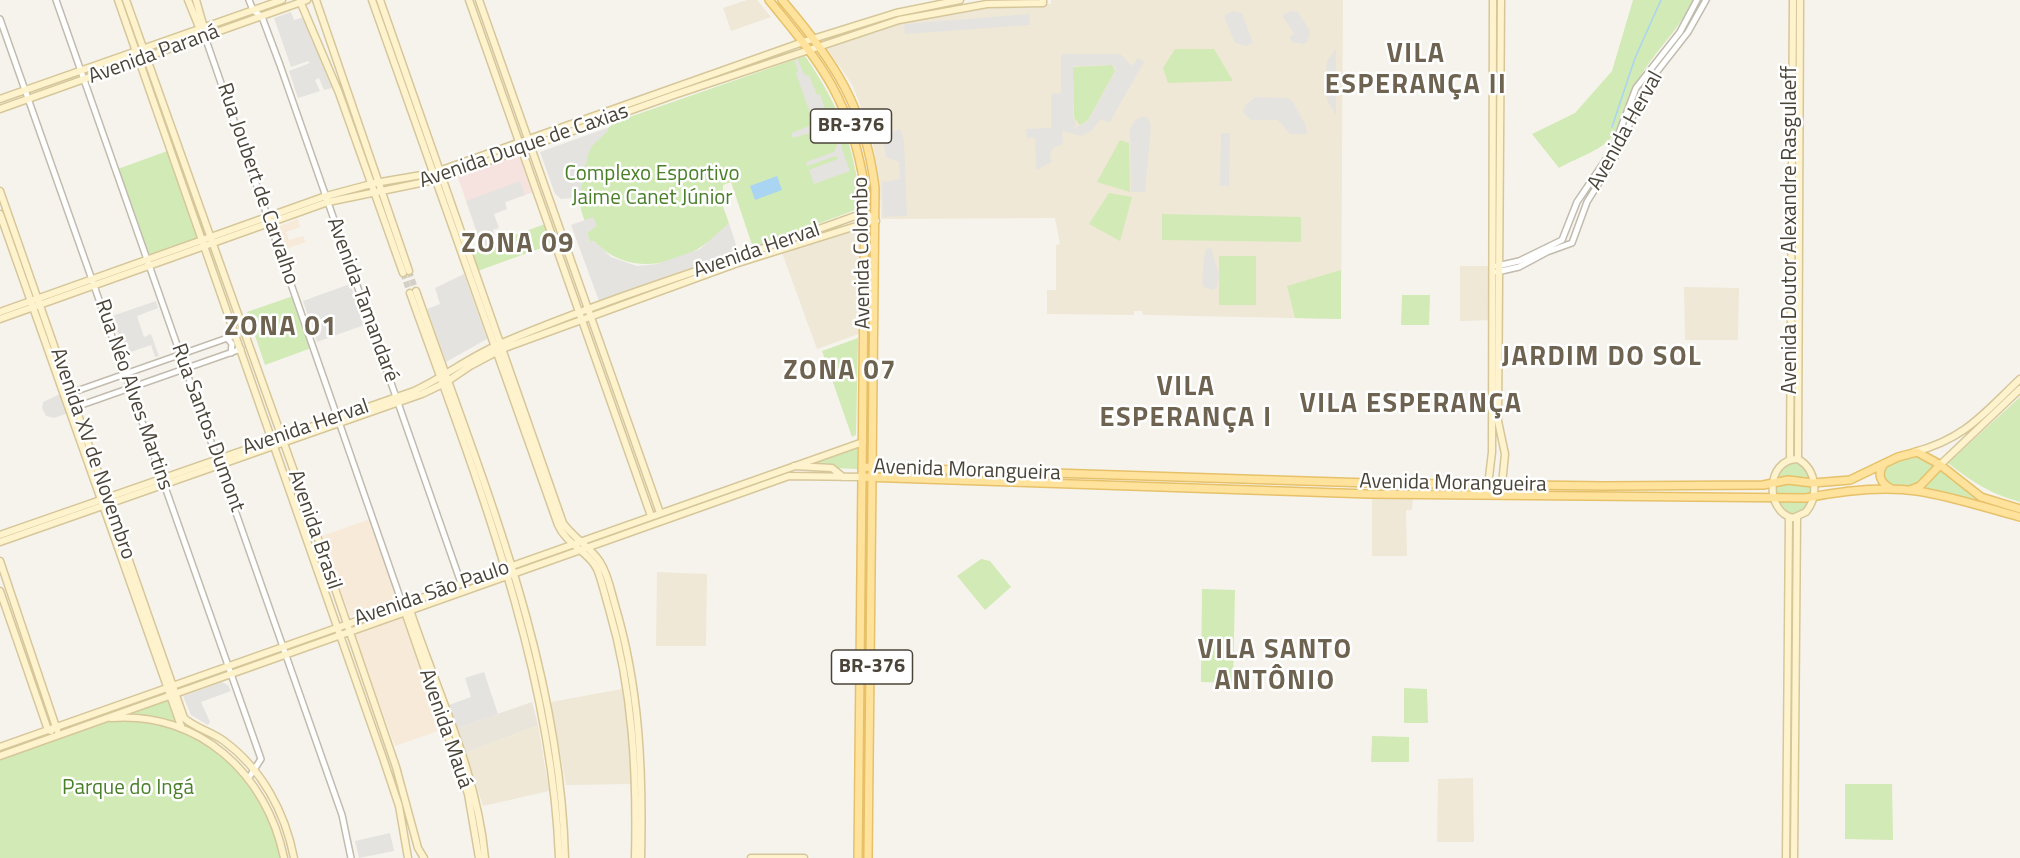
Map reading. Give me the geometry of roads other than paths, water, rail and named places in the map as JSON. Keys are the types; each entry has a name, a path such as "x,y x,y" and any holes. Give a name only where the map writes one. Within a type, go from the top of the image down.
{"main road":[{"name":"Avenida Brasil","path":"118,0 399,806 410,858"},
{"name":"Avenida Brasil","path":"126,0 283,439 405,795 418,848 425,858"},
{"path":"188,0 202,28"},
{"path":"196,0 205,37"},
{"name":"Avenida Paraná","path":"0,99 282,0"},
{"path":"316,0 406,272"},
{"path":"372,0 438,175"},
{"path":"380,0 498,348 563,523 574,543 597,569 616,621 635,722 638,854"},
{"path":"468,0 653,523"},
{"path":"479,0 588,314 663,519"},
{"path":"1487,494 1492,457 1493,0"},
{"path":"1501,0 1498,421 1505,459 1504,484 1501,494"},
{"name":"Avenida Doutor Alexandre Rasgulaeff","path":"1790,459 1793,0"},
{"name":"Avenida Doutor Alexandre Rasgulaeff","path":"1798,459 1800,0"},
{"name":"Avenida Paraná","path":"0,109 303,1"},
{"path":"303,1 376,187"},
{"name":"Avenida Colombo","path":"775,1 816,42 843,82 866,138 875,188 874,527 868,858"},
{"name":"Avenida Colombo","path":"775,1 828,75 849,117 861,164 866,222 858,858"},
{"path":"816,42 896,13 949,2 1043,1"},
{"path":"274,3 285,9"},
{"path":"806,45 961,3"},
{"path":"225,30 232,17"},
{"path":"174,38 186,44"},
{"name":"Avenida Duque de Caxias","path":"3,318 61,290 115,279 170,252 242,234 291,208 358,188 416,185 527,139 725,68 806,45"},
{"name":"Avenida Duque de Caxias","path":"213,241 253,222 270,220 306,210 327,199 351,196 376,187 438,175 521,149 720,80 806,45"},
{"path":"111,60 127,64"},
{"path":"745,62 757,66"},
{"path":"720,80 725,68"},
{"path":"59,88 67,76"},
{"path":"401,181 416,185"},
{"path":"351,196 358,188"},
{"name":"Avenida XV de Novembro","path":"0,191 35,303"},
{"path":"291,208 306,210"},
{"path":"865,213 876,221"},
{"name":"Avenida Herval","path":"588,314 648,289 865,213"},
{"name":"Avenida XV de Novembro","path":"0,214 35,303 170,686 184,718 226,742 255,770"},
{"name":"Avenida Herval","path":"0,542 70,517 134,488 185,476 244,450 318,430 366,407 422,394 498,348 538,329 616,308 866,222 876,221"},
{"path":"242,234 253,222"},
{"path":"810,242 815,230"},
{"name":"Avenida Duque de Caxias","path":"0,312 73,293 123,268 184,255 204,244"},
{"path":"170,252 184,255"},
{"path":"115,279 123,268"},
{"path":"696,279 700,271"},
{"path":"648,289 660,293"},
{"path":"61,290 73,293"},
{"path":"413,292 511,576 561,812 565,858"},
{"path":"616,308 621,299"},
{"path":"865,305 875,305"},
{"path":"3,318 16,306"},
{"name":"Avenida Herval","path":"283,439 307,428 359,416 444,380 468,360 546,332 580,316"},
{"path":"538,329 546,332"},
{"path":"466,368 468,360"},
{"path":"1492,375 1500,379"},
{"path":"1912,453 1935,447 1959,435 2020,379"},
{"path":"1908,490 1920,486 2020,389"},
{"path":"414,391 422,394"},
{"path":"864,405 874,406"},
{"path":"359,416 366,407"},
{"path":"307,428 318,430"},
{"path":"863,442 874,438"},
{"name":"Avenida Herval","path":"0,535 77,508 142,492 193,467 255,452 274,442"},
{"name":"Avenida São Paulo","path":"0,756 130,700 863,442"},
{"path":"244,450 255,452"},
{"path":"1912,453 1922,453 1981,497 2020,509"},
{"name":"Avenida Morangueira","path":"863,467 1456,487 1487,484 1615,486 1774,483 1788,480 1813,483 1850,480 1912,453"},
{"path":"1492,457 1500,456 1505,459"},
{"path":"1790,459 1798,459 1808,468 1814,496 1809,509 1797,518 1789,517 1777,507 1774,483 1779,466 1790,459"},
{"path":"1886,463 1881,469 1881,480 1886,486 1897,490"},
{"path":"790,466 832,468 843,477"},
{"path":"185,476 193,467"},
{"name":"Avenida São Paulo","path":"86,720 101,718 173,694 789,476 863,477"},
{"name":"Avenida Morangueira","path":"863,477 1368,494 1814,496 1908,490 2020,517"},
{"path":"134,488 142,492"},
{"path":"70,517 77,508"},
{"path":"1786,858 1789,517"},
{"path":"1794,858 1797,518"},
{"path":"862,527 874,527"},
{"path":"15,530 26,532"},
{"path":"539,566 556,549"},
{"path":"0,561 57,730 48,730 0,747"},
{"path":"464,582 491,583"},
{"path":"434,602 439,590"},
{"path":"0,591 48,730"},
{"name":"Avenida Mauá","path":"402,603 408,611 479,813 485,858"},
{"path":"370,625 375,614"},
{"path":"861,629 871,638"},
{"path":"303,639 314,644"},
{"path":"257,664 261,653"},
{"path":"191,678 206,682"},
{"name":"Avenida XV de Novembro","path":"173,694 181,726"},
{"path":"130,700 136,706"},
{"path":"101,718 143,717 181,726 223,750 248,779 273,822 284,858"},
{"path":"859,730 870,738"},
{"path":"255,770 280,812 294,858"},
{"name":"Avenida Mauá","path":"466,777 479,858"},
{"path":"559,858 561,812"},
{"path":"410,858 425,858"},
{"path":"751,858 804,858"}],"street":[{"name":"Rua Santos Dumont","path":"56,0 342,815 351,858"},
{"path":"249,0 253,10 262,17"},
{"name":"Avenida Herval","path":"1500,269 1562,240 1577,202 1612,149 1636,88 1680,32 1697,0"},
{"name":"Avenida Herval","path":"1500,269 1519,267 1547,252 1570,244 1587,202 1617,154 1645,87 1688,32 1706,0"},
{"name":"Avenida Tamandaré","path":"262,17 464,582"},
{"name":"Rua Néo Alves Martins","path":"0,20 261,759 255,770"},
{"name":"Rua Joubert de Carvalho","path":"205,37 402,603"},
{"path":"1492,269 1500,269"},
{"path":"68,394 236,335"},
{"path":"227,338 232,344 231,353"},
{"path":"73,408 241,350"},
{"path":"248,779 255,770"}],"water":[{"path":"777,176 782,190 755,200 750,186"}],"waterway":[{"path":"1612,127 1635,58 1661,0"}],"tunnel":[{"path":"409,271 416,291"},
{"path":"403,273 410,293"}],"district":[{"name":"VILA ESPERANÇA II","path":"1416,70"},
{"name":"ZONA 09","path":"518,245"},
{"name":"ZONA 01","path":"281,328"},
{"name":"JARDIM DO SOL","path":"1602,358"},
{"name":"ZONA 07","path":"840,372"},
{"name":"VILA ESPERANÇA I","path":"1186,404"},
{"name":"VILA ESPERANÇA","path":"1411,405"},
{"name":"VILA SANTO ANTÔNIO","path":"1275,666"}],"park label":[{"name":"Complexo Esportivo Jaime Canet Júnior","path":"652,187"},
{"name":"Parque do Ingá","path":"128,789"}]}
